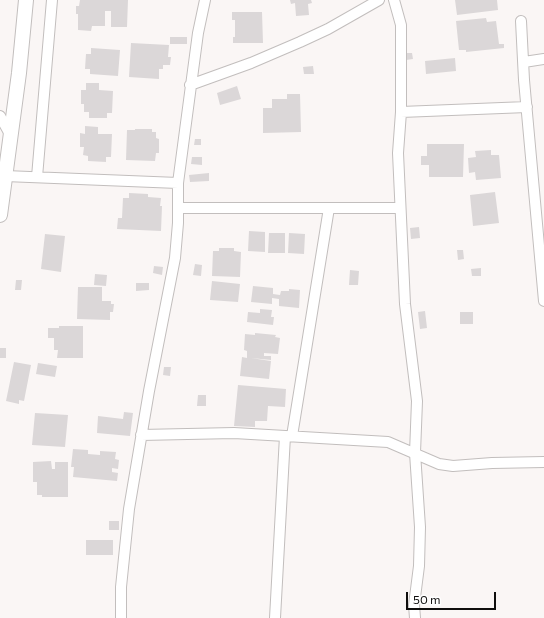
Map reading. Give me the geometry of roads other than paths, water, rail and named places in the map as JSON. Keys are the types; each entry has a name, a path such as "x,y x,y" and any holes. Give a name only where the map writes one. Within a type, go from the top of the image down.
{"main road":[{"path":"0,215 19,73 26,0"}],"street":[{"path":"36,177 52,0"},
{"path":"121,618 121,587 129,509 175,258 178,223 178,183 190,85 205,0"},
{"path":"394,0 401,25 401,112 398,153 405,304 417,401 416,453 420,526 419,566 414,605 415,618"},
{"path":"190,85 251,63 300,42 328,29 375,1"},
{"path":"521,21 544,301"},
{"path":"524,62 544,59"},
{"path":"401,112 527,107"},
{"path":"0,116 11,136"},
{"path":"5,176 178,183"},
{"path":"178,208 400,208"},
{"path":"275,618 289,436 329,208"},
{"path":"142,435 234,433 388,442 439,464 453,466 492,463 544,462"}]}
